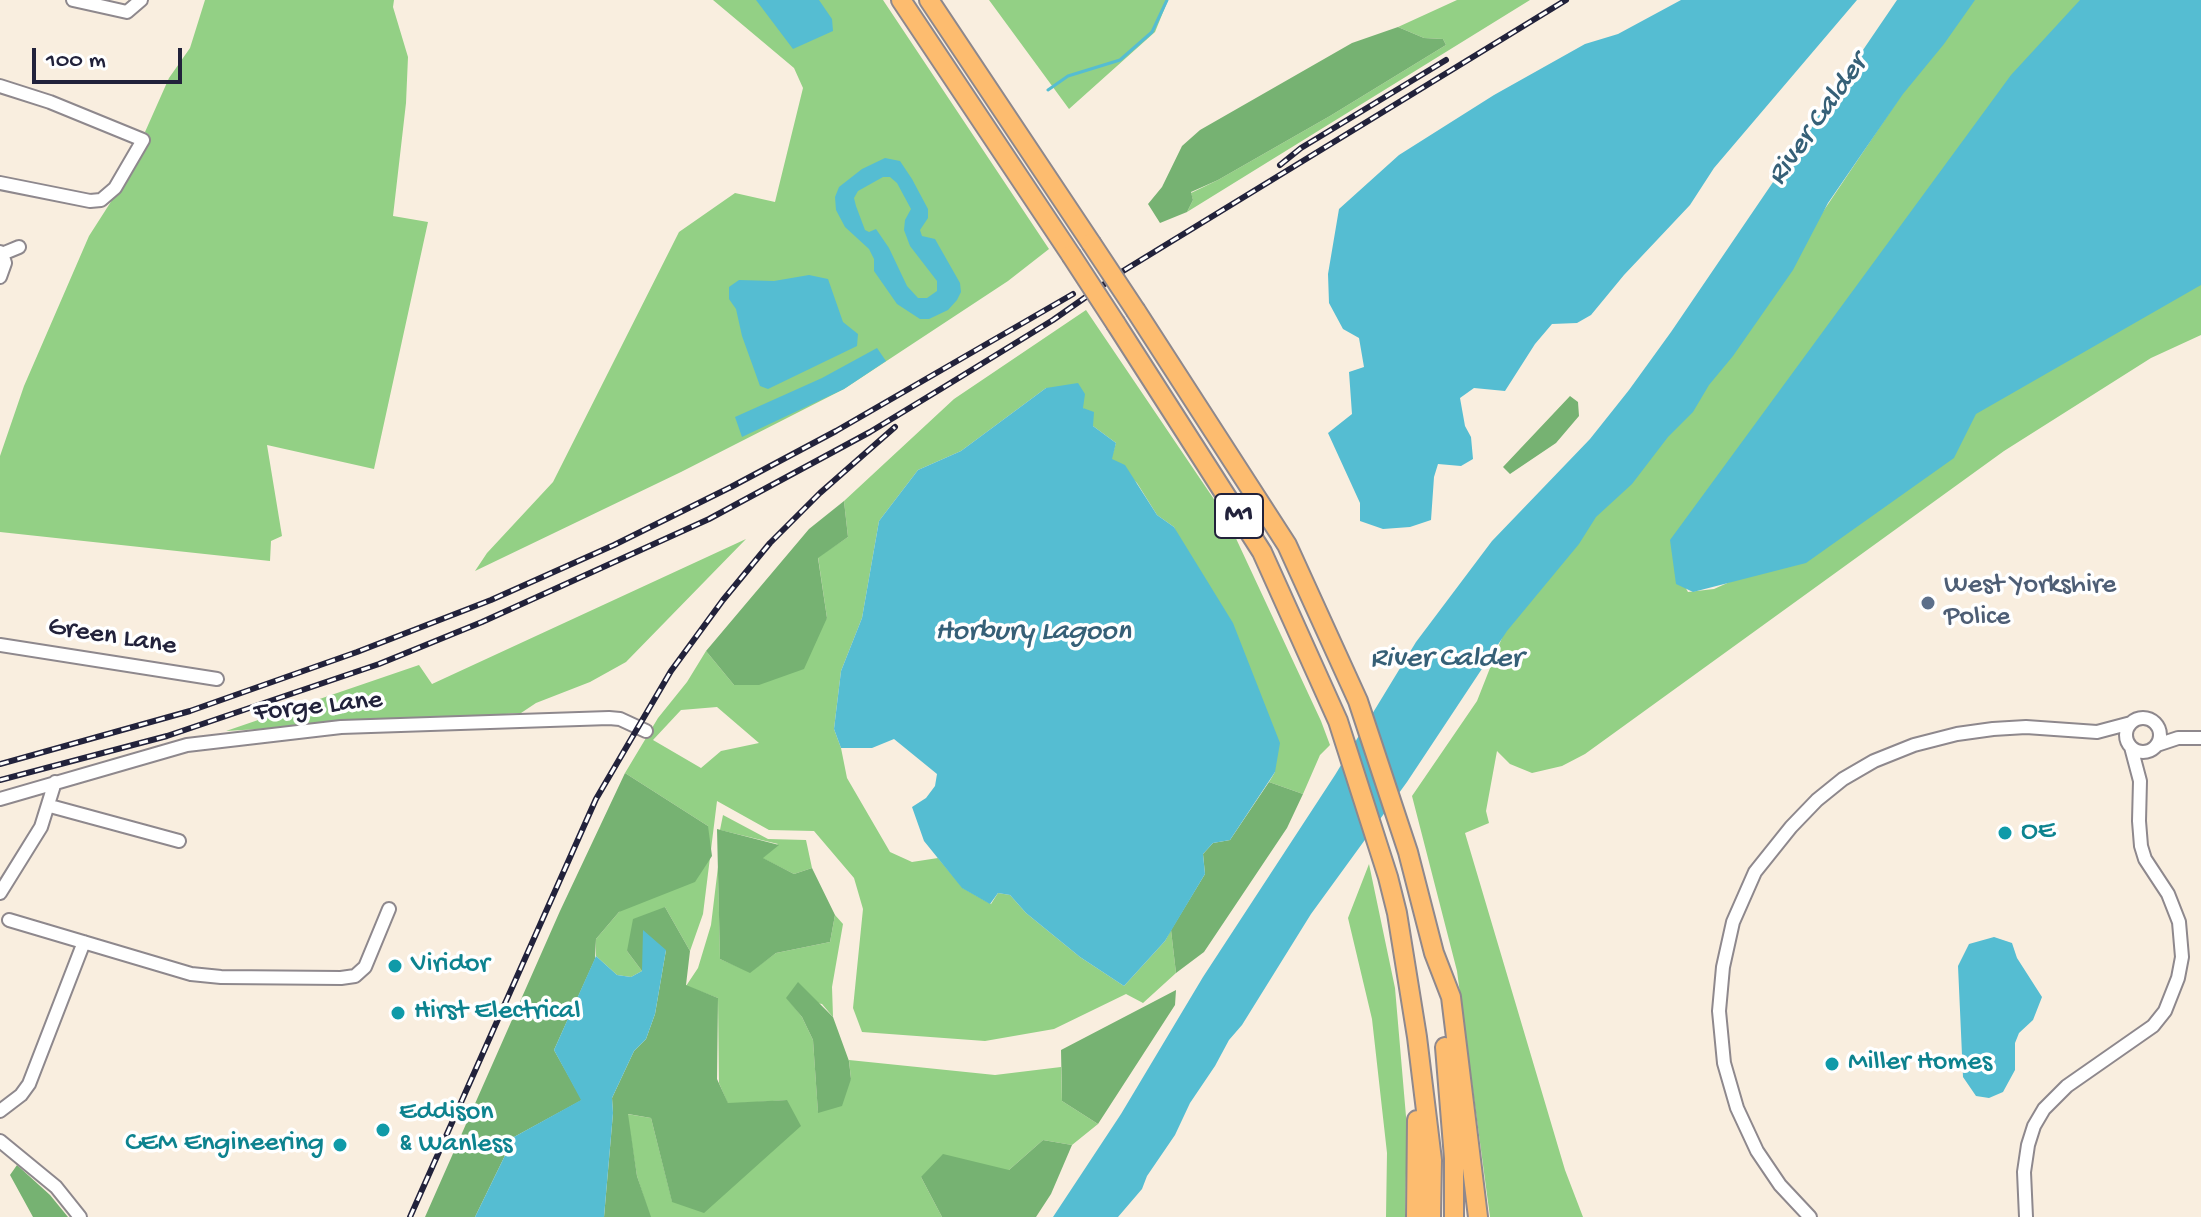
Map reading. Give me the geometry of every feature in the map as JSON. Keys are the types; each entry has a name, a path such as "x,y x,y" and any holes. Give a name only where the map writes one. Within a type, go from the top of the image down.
{"highway":[{"name":"M1","path":"901,0 1071,255 1262,552 1338,721 1397,913 1417,1037 1432,1160 1431,1217"},
{"name":"M1","path":"929,0 1287,545 1358,701 1408,852 1434,953 1447,1062 1454,1158 1454,1217"},
{"path":"1434,953 1451,997 1478,1217"},
{"path":"1416,1217 1417,1037"}],"street":[{"path":"73,0 127,12 141,2"},
{"path":"0,86 50,102 143,140 115,188 101,200 90,201 0,183"},
{"path":"0,277 5,263 1,253 19,247"},
{"name":"Green Lane","path":"0,645 217,679"},
{"name":"Forge Lane","path":"0,799 187,745 341,727 609,718 620,719 646,731"},
{"path":"2097,732 2141,718 2184,737 2201,738"},
{"path":"2026,1217 2024,1172 2028,1145 2044,1109 2067,1086 2153,1026 2165,1011 2178,978 2182,957 2179,922 2168,894 2145,859 2141,846 2140,781 2126,734 2131,723"},
{"path":"2140,781 2160,736 2155,723"},
{"path":"1810,1217 1780,1185 1757,1151 1737,1108 1724,1063 1719,1011 1723,967 1733,922 1755,872 1773,847 1817,800 1843,779 1874,761 1914,745 1957,734 2026,727 2097,732 2129,744 2139,752 2184,737"},
{"path":"0,893 41,827 55,782"},
{"path":"50,806 179,841"},
{"path":"9,920 177,971 210,977 341,978 355,976 365,967 389,909"},
{"path":"0,1111 21,1095 29,1084 84,942"},
{"path":"0,1141 56,1187 80,1217"}],"green space":[{"path":"205,0 394,0 393,7 408,57 393,216 428,222 374,469 267,445 282,536 271,541 270,561 0,532 0,456 24,386 89,236 130,172 149,135 145,132 169,78 190,48"},
{"path":"713,0 883,0 1049,249 1008,281 844,389 475,571 487,553 553,482 679,232 735,193 775,202 803,88 794,68"},
{"path":"989,0 1168,0 1155,32 1069,109"},
{"path":"1457,0 1530,0 1187,212 1193,200 1191,193 1330,116 1446,45 1443,39 1424,38 1398,27"},
{"path":"1974,0 2082,0 1683,583 1688,592 1714,589 1743,576 1974,411 2201,282 2201,335 2151,358 2004,451 1585,754 1562,766 1532,773 1510,764 1497,751 1486,811 1489,823 1465,833 1565,1170 1583,1217 1490,1217 1457,971 1412,796 1477,701 1505,630 1708,383 1902,94"},
{"path":"1398,27 1424,38 1443,39 1446,45 1330,116 1218,180 1191,192 1193,200 1187,212 1160,223 1148,204 1162,187 1182,146 1200,130 1352,43"},
{"path":"1086,310 1226,517 1321,721 1330,745 1320,755 1303,794 1269,782 1275,772 1174,527 1157,515 1137,483 1111,459 1116,443 1093,426 1083,408 1046,388 961,451 918,470 879,521 862,618 841,671 834,729 847,778 890,852 912,862 938,858 963,888 991,904 998,893 1010,895 1026,913 1080,957 1124,986 1165,941 1171,930 1176,973 1143,1003 1126,994 1054,1029 985,1041 862,1032 853,1008 863,909 854,878 814,831 769,830 717,801 703,914 690,951 665,907 627,951 642,971 631,977 617,975 596,956 596,939 619,912 708,826 625,773 658,718 687,682 706,651 734,685 827,618 818,557 848,537 844,501 954,399","holes":["717,707 759,743 721,751 701,768 653,740 681,710"]},
{"path":"1570,396 1578,402 1579,416 1556,443 1510,474 1503,467"},
{"path":"844,501 848,537 818,558 827,618 804,669 759,685 734,685 706,651 809,529"},
{"path":"746,539 626,662 590,682 536,703 521,713 226,731 419,665 432,684"},
{"path":"625,773 708,826 712,856 695,882 619,912 596,939 595,959 554,1050 582,1100 514,1137 475,1217 425,1217 560,911"},
{"path":"1269,782 1303,794 1287,828 1204,952 1176,973 1171,930 1205,874 1203,854 1213,843 1230,840"},
{"path":"723,815 768,839 806,840 812,868 794,874 762,858 778,844 720,830"},
{"path":"717,829 779,845 763,858 794,874 812,868 835,915 830,942 776,953 750,973 720,959"},
{"path":"1369,864 1395,988 1407,1128 1405,1217 1386,1217 1387,1153 1372,1019 1348,918"},
{"path":"718,867 720,959 750,972 776,953 830,942 835,915 843,924 832,987 833,1017 822,1004 787,998 802,1017 813,1040 818,1112 851,1079 849,1060 995,1075 1061,1067 1062,1101 1098,1124 1072,1145 1043,1140 1009,1170 921,1177 942,1217 650,1217 637,1176 627,1114 651,1118 672,1201 787,1100 728,1104 719,1083 718,998 686,986 698,968 711,925"},
{"path":"665,907 690,951 686,985 718,998 717,1079 728,1103 787,1100 801,1126 704,1213 672,1202 651,1118 628,1114 637,1176 651,1217 604,1217 612,1098 634,1051 646,1039 655,1014 666,950 642,971 627,951 633,919"},
{"path":"798,982 833,1017 849,1061 851,1079 842,1106 818,1113 813,1040 802,1017 786,998"},
{"path":"1176,990 1175,1005 1098,1124 1062,1101 1061,1050"},
{"path":"1043,1140 1072,1145 1051,1194 1036,1217 942,1217 921,1177 943,1154 1009,1170"},
{"path":"17,1165 50,1195 68,1217 33,1217 10,1175"}],"water":[{"path":"756,0 819,0 832,19 833,31 793,49"},
{"path":"1681,0 1857,0 1714,168 1690,205 1591,315 1577,323 1552,324 1535,344 1505,391 1474,388 1460,398 1465,426 1471,437 1473,459 1461,466 1438,464 1431,520 1410,527 1383,529 1360,521 1360,503 1328,433 1352,414 1349,372 1364,367 1359,338 1343,329 1329,303 1328,274 1339,209 1399,155 1494,95 1585,44 1618,34"},
{"name":"River Calder","path":"1897,0 1975,0 1903,94 1828,203 1793,270 1709,385 1693,412 1668,437 1632,484 1596,517 1579,544 1507,631 1407,782 1311,914 1190,1103 1175,1135 1147,1176 1142,1189 1118,1217 1053,1217 1121,1114 1203,977 1335,775 1416,642 1492,541 1590,439 1629,390"},
{"path":"2080,0 2201,0 2201,285 1976,414 1954,458 1806,563 1693,592 1676,584 1670,540 2011,75"},
{"path":"885,158 900,161 912,179 928,209 928,218 920,230 922,236 935,239 960,283 961,292 948,310 929,319 920,319 897,304 874,271 874,259 869,249 845,227 836,210 835,197 839,187 862,169","holes":["883,177 890,177 897,183 911,209 904,230 910,246 937,281 937,291 927,298 918,298 907,286 876,229 865,230 856,206 854,198 858,191"]},
{"path":"809,275 828,279 843,322 858,334 857,346 768,389 760,386 736,309 729,299 729,287 739,280 774,281"},
{"path":"877,348 886,361 844,389 742,437 735,417 822,378"},
{"name":"Horbury Lagoon","path":"1078,383 1085,394 1083,408 1094,412 1093,426 1116,443 1112,459 1125,465 1157,515 1174,527 1233,623 1280,743 1275,772 1230,840 1213,843 1203,854 1205,874 1165,941 1124,986 1080,957 1026,913 1010,895 998,893 990,904 962,888 924,841 912,807 926,798 935,786 937,774 894,739 872,748 841,748 834,729 841,671 862,618 879,521 918,470 961,451 1046,388"},
{"path":"643,930 666,950 655,1014 646,1039 634,1051 612,1098 604,1217 475,1217 514,1137 581,1100 554,1050 596,956 617,975 631,977 642,971"},
{"path":"1994,937 2012,943 2017,958 2042,997 2033,1020 2019,1033 2015,1043 2015,1070 2003,1092 1989,1098 1976,1096 1963,1077 1958,966 1969,944"}],"waterway":[{"path":"1048,90 1068,76 1120,60 1152,32 1167,0"}],"railway":[{"path":"0,780 167,736 379,664 482,622 709,519 870,432 1053,320 1123,271 1566,0"},
{"path":"1280,165 1301,148 1446,60"},
{"path":"0,764 190,711 357,652 491,600 614,545 731,487 836,431 1073,294"},
{"path":"410,1217 596,799 671,671 770,543 820,493 895,427"}],"place":[{"name":"West Yorkshire Police","path":"1928,603"},
{"name":"OE","path":"2005,833"},
{"name":"Viridor","path":"395,966"},
{"name":"Hirst Electrical","path":"398,1013"},
{"name":"Miller Homes","path":"1832,1064"},
{"name":"Eddison & Wanless","path":"383,1130"},
{"name":"CEM Engineering","path":"340,1145"}]}
